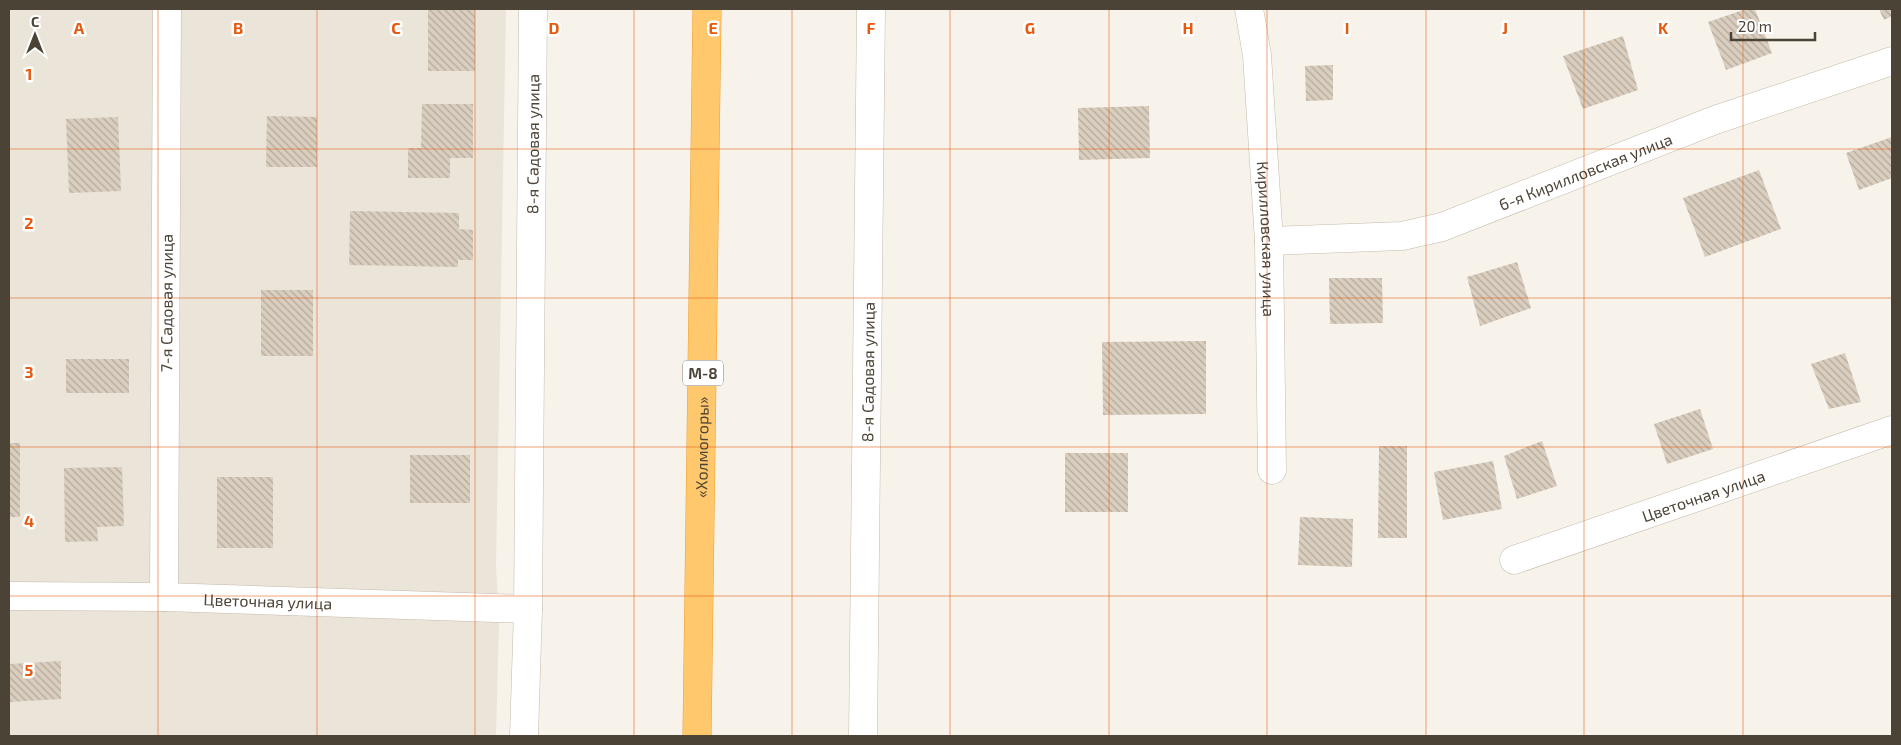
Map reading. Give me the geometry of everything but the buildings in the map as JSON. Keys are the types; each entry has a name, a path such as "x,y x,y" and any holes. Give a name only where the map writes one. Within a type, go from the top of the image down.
{"highway":[{"name":"«Холмогоры»","path":"697,736 707,9"}],"street":[{"name":"7-я Садовая улица","path":"164,597 167,9"},
{"name":"8-я Садовая улица","path":"524,736 528,609 533,9"},
{"name":"8-я Садовая улица","path":"863,736 871,9"},
{"name":"Кирилловская улица","path":"1249,9 1257,54 1269,241 1272,470"},
{"name":"6-я Кирилловская улица","path":"1269,241 1402,236 1442,227 1715,120 1892,61"},
{"name":"Цветочная улица","path":"1514,560 1892,430"},
{"name":"Цветочная улица","path":"9,596 164,597 528,609"}],"shaded area":[{"path":"9,9 506,9 496,565 499,622 496,736 9,736"}]}
